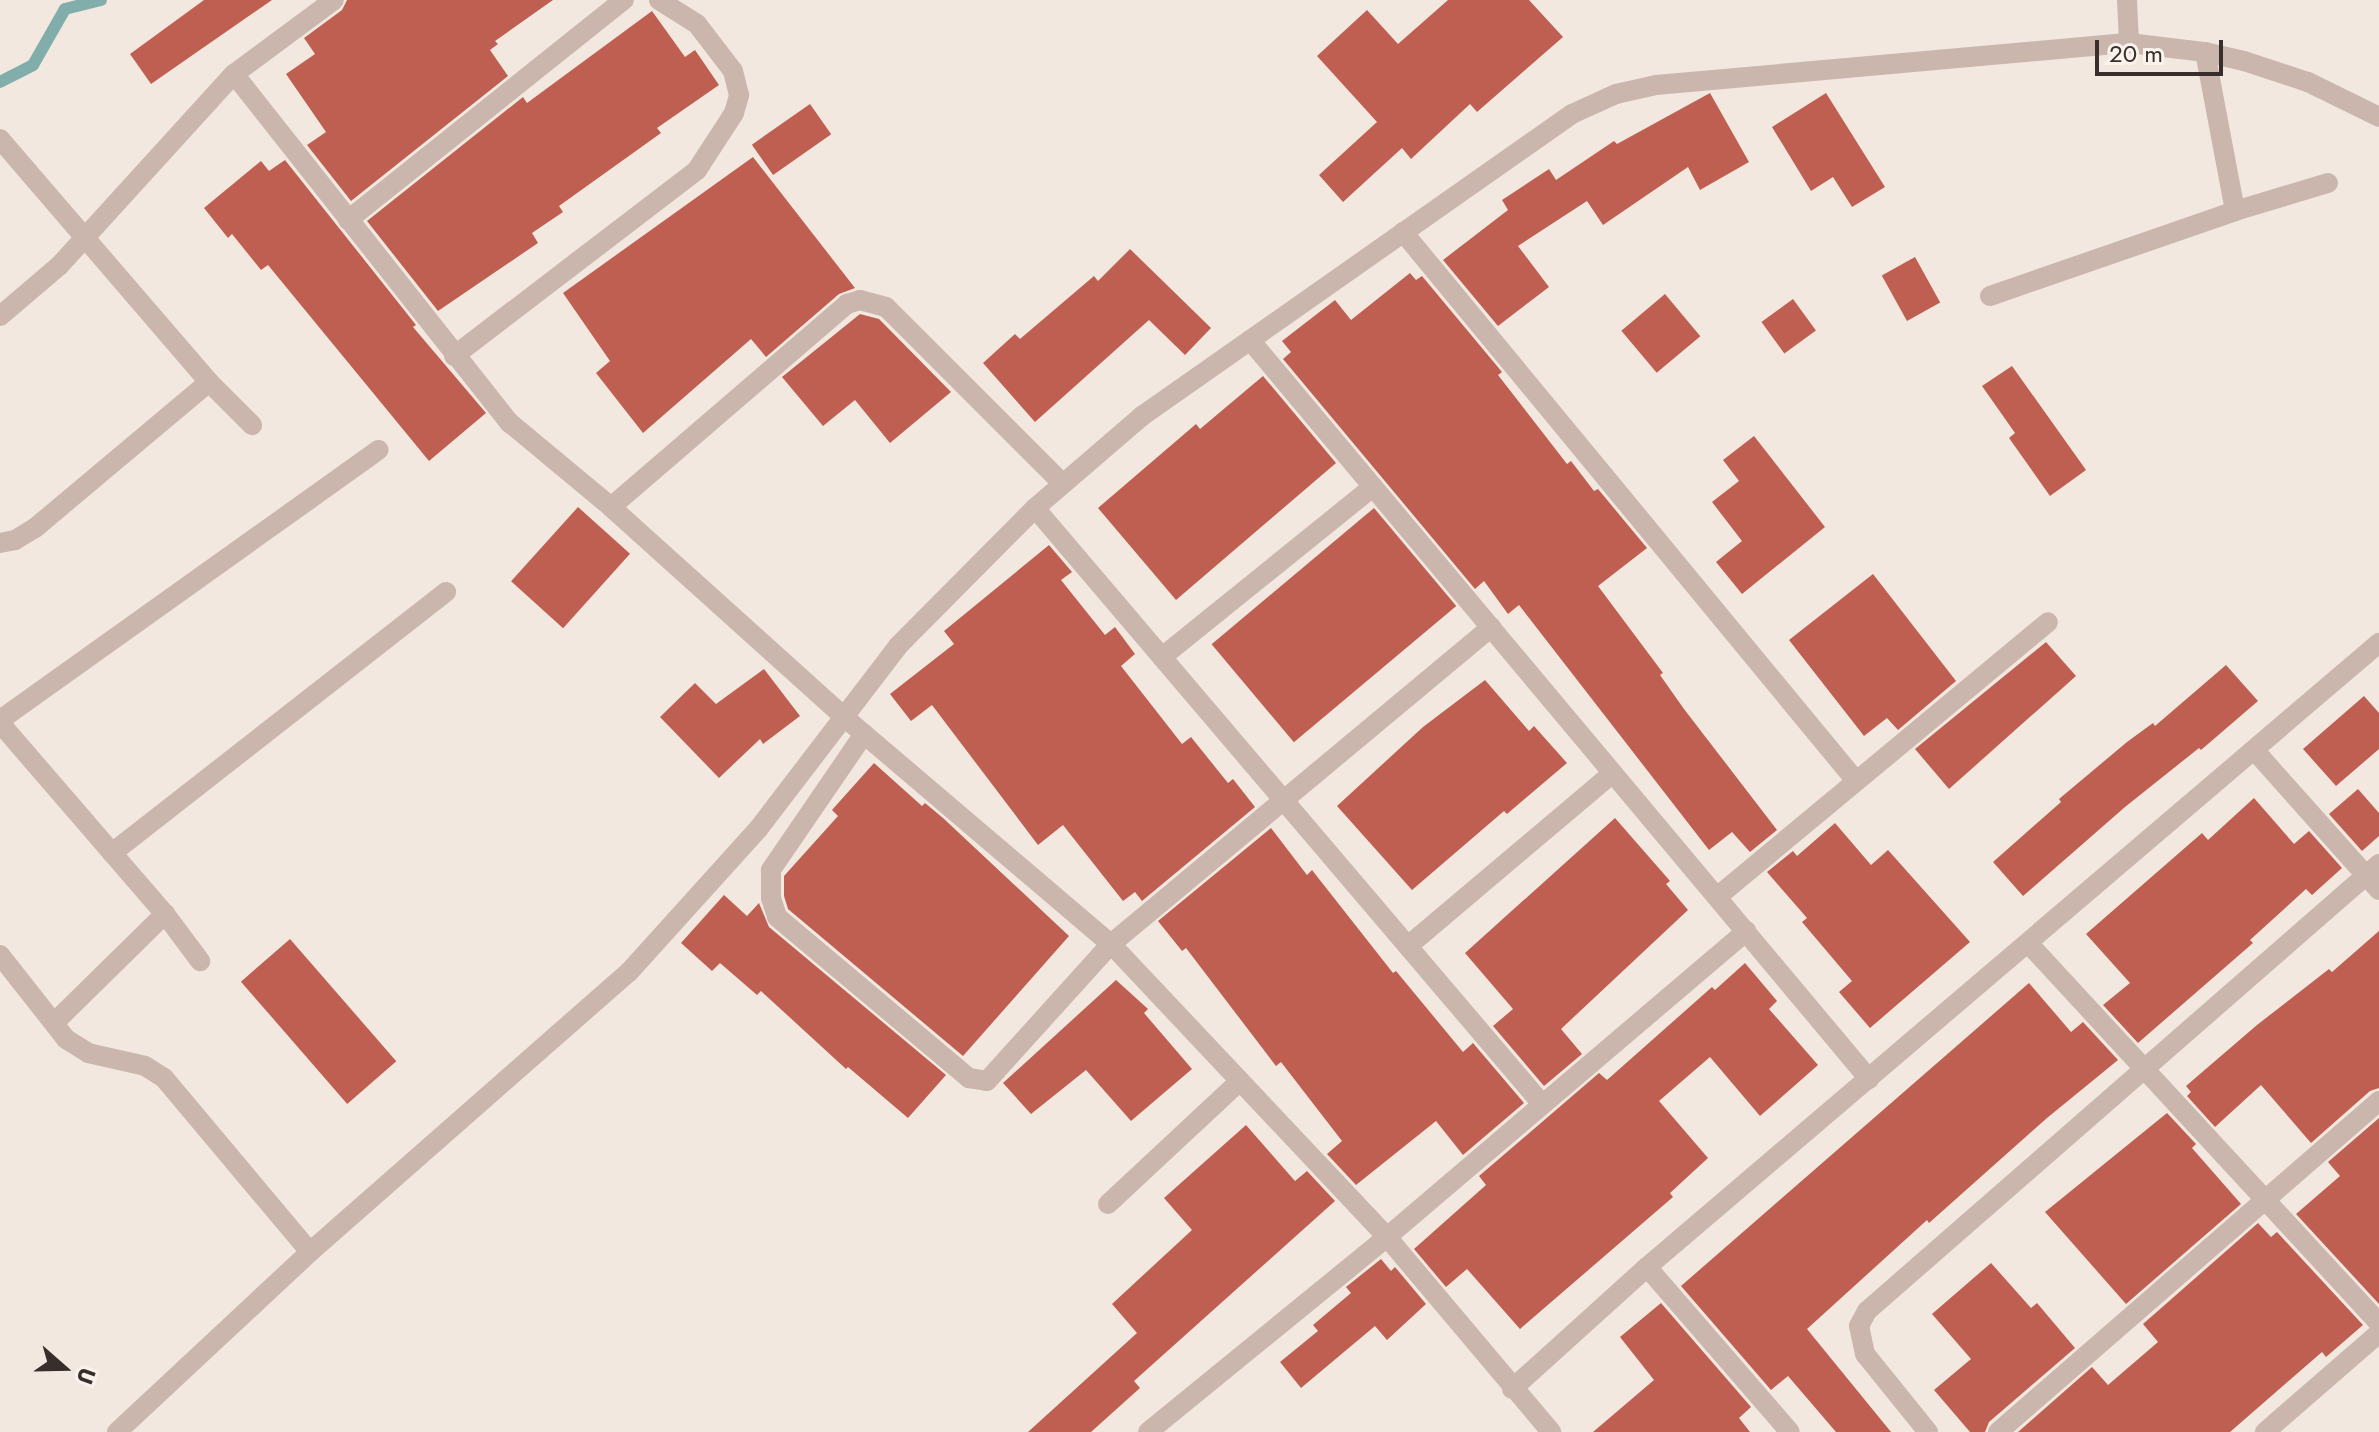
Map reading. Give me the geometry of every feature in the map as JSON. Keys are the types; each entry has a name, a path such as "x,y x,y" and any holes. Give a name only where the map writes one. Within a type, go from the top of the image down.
{"street":[{"path":"0,316 85,238 234,74 334,0"},
{"path":"348,220 624,0"},
{"path":"454,356 697,170 734,113 739,95 733,71 697,24 659,0"},
{"path":"2127,0 2129,43"},
{"path":"117,1432 310,1252 629,972 759,828 898,646 1035,508 1142,416 1572,114 1616,94 1656,85 2129,43 2205,52 2308,82 2379,117"},
{"path":"2205,52 2235,211"},
{"path":"234,74 510,423 611,507 844,717 1111,944 1387,1237 1551,1432"},
{"path":"0,139 209,382 252,425"},
{"path":"1990,296 2235,211 2328,183"},
{"path":"1403,232 1856,781"},
{"path":"611,507 847,304 860,300 886,307 1063,484"},
{"path":"1250,340 1869,1079"},
{"path":"0,543 15,540 35,528 209,382"},
{"path":"200,961 165,914 0,721 378,450"},
{"path":"1162,657 1373,487"},
{"path":"1035,508 1542,1104"},
{"path":"112,853 446,592"},
{"path":"1717,897 2048,622"},
{"path":"864,734 771,870 771,898 777,917 969,1078 987,1081 1111,944 1491,627"},
{"path":"1512,1389 1647,1267 2256,752 2379,643"},
{"path":"1927,1432 1865,1354 1859,1326 1867,1311 2375,877 2256,752"},
{"path":"1408,946 1613,773"},
{"path":"54,1023 165,914"},
{"path":"1148,1432 1387,1237 1746,931"},
{"path":"2029,944 2379,1323"},
{"path":"0,955 66,1039 88,1053 145,1066 164,1078 310,1252"},
{"path":"1108,1204 1240,1081"},
{"path":"1998,1432 2379,1101"},
{"path":"1647,1267 1790,1432"},
{"path":"2265,1432 2379,1333"}],"building":[{"path":"204,0 272,0 151,84 130,54"},
{"path":"347,0 553,0 495,41 498,44 490,50 508,76 351,201 307,145 326,132 286,74 315,54 304,38 342,10"},
{"path":"1448,0 1529,0 1563,37 1477,112 1470,104 1411,159 1402,148 1343,202 1319,175 1377,122 1317,56 1367,10 1398,44"},
{"path":"652,11 685,57 695,50 719,85 657,128 661,133 559,206 563,212 532,233 538,243 438,311 367,221 523,97 527,103"},
{"path":"1710,93 1749,162 1700,190 1688,167 1603,225 1587,201 1518,246 1549,287 1498,326 1443,260 1508,210 1502,200 1549,169 1556,180 1614,141 1617,144"},
{"path":"1826,93 1885,187 1852,207 1833,177 1811,191 1772,127"},
{"path":"810,104 831,134 773,175 752,145"},
{"path":"753,157 855,288 839,294 766,357 751,339 643,433 596,373 610,361 563,293"},
{"path":"285,160 416,325 413,327 486,413 429,461 268,265 261,270 232,234 228,238 204,208 261,161 269,171"},
{"path":"1130,249 1211,328 1185,355 1149,320 1035,422 983,363 1015,334 1020,339 1094,276 1098,281"},
{"path":"1915,257 1940,302 1907,321 1882,275"},
{"path":"1410,273 1416,280 1422,276 1502,372 1498,375 1567,464 1571,461 1594,491 1598,489 1647,548 1598,586 1663,673 1660,675 1684,709 1777,830 1750,852 1732,832 1709,850 1519,605 1508,614 1484,581 1475,589 1283,359 1291,352 1282,341 1335,300 1351,320"},
{"path":"1665,294 1700,336 1657,373 1621,331"},
{"path":"1793,299 1816,331 1784,353 1761,322"},
{"path":"860,314 879,319 951,392 890,443 855,400 823,426 782,377"},
{"path":"2012,366 2086,470 2050,496 2009,438 2015,433 1982,386"},
{"path":"1263,376 1336,463 1176,600 1098,508 1196,424 1200,429"},
{"path":"1754,436 1825,527 1742,594 1716,562 1742,541 1712,502 1739,481 1723,460"},
{"path":"578,507 630,554 563,628 511,581"},
{"path":"1374,508 1456,606 1294,742 1212,644"},
{"path":"1049,545 1072,572 1061,580 1105,635 1115,627 1135,654 1121,666 1182,744 1191,737 1228,783 1233,779 1255,807 1142,901 1135,892 1123,901 1063,825 1038,845 932,705 911,721 890,694 954,644 944,631"},
{"path":"1873,574 1956,681 1898,730 1887,718 1864,736 1789,640"},
{"path":"2046,642 2076,676 1949,789 1915,749"},
{"path":"2226,665 2258,701 2201,750 2199,748 2125,807 2023,896 1993,862 2061,802 2059,799 2127,742 2153,723 2155,726"},
{"path":"764,669 800,716 763,744 760,739 719,778 660,717 695,683 716,704"},
{"path":"1485,680 1529,731 1534,726 1567,763 1507,814 1504,811 1412,890 1337,806 1423,727"},
{"path":"2364,696 2379,713 2379,749 2336,786 2303,749"},
{"path":"874,763 922,806 925,803 943,818 1069,936 963,1056 788,909 784,896 784,876 838,816 832,810"},
{"path":"2358,789 2379,813 2379,836 2362,851 2329,814"},
{"path":"2254,798 2294,844 2309,831 2342,868 2312,895 2306,889 2250,940 2253,943 2138,1043 2103,1005 2130,983 2086,934 2202,833 2208,840"},
{"path":"1615,818 1670,881 1666,884 1688,910 1561,1029 1582,1054 1544,1086 1493,1026 1513,1009 1465,953"},
{"path":"1835,823 1871,865 1888,850 1970,942 1870,1028 1839,992 1852,981 1802,922 1807,918 1767,872 1793,851 1797,856"},
{"path":"1271,828 1307,875 1312,870 1393,973 1396,971 1463,1052 1473,1043 1524,1103 1463,1155 1436,1121 1356,1185 1327,1154 1342,1141 1281,1062 1276,1066 1186,948 1182,951 1158,921"},
{"path":"724,895 747,916 759,903 769,927 946,1075 908,1118 848,1067 846,1069 761,991 757,995 720,963 712,971 681,943"},
{"path":"2379,931 2379,1088 2370,1091 2311,1143 2261,1085 2215,1127 2187,1096 2191,1092 2186,1086 2257,1025 2329,969 2332,972"},
{"path":"290,939 396,1061 347,1104 241,982"},
{"path":"1745,963 1777,1001 1769,1009 1818,1065 1760,1116 1710,1057 1659,1101 1708,1158 1670,1193 1673,1197 1520,1329 1467,1269 1446,1287 1414,1249 1486,1185 1479,1176 1599,1073 1607,1080 1712,987 1715,990"},
{"path":"1116,980 1148,1009 1144,1013 1192,1069 1131,1121 1086,1070 1031,1114 1003,1083"},
{"path":"2029,983 2071,1032 2083,1022 2118,1060 2047,1118 1929,1223 1927,1220 1807,1329 1891,1432 1836,1432 1788,1376 1771,1390 1681,1286"},
{"path":"2167,1113 2196,1144 2192,1148 2241,1204 2126,1304 2045,1212"},
{"path":"2379,1118 2379,1304 2296,1214 2340,1176 2328,1162"},
{"path":"1246,1125 1295,1181 1307,1171 1335,1201 1134,1381 1140,1388 1091,1432 1028,1432 1137,1333 1112,1304 1192,1230 1164,1198"},
{"path":"2258,1223 2271,1237 2277,1232 2363,1325 2326,1357 2322,1352 2230,1432 2018,1432 2092,1367 2108,1385 2158,1342 2143,1324"},
{"path":"1381,1259 1391,1271 1395,1267 1426,1304 1387,1340 1375,1326 1301,1388 1280,1362 1318,1331 1313,1325 1351,1293 1346,1287"},
{"path":"1991,1263 2031,1308 2037,1303 2075,1348 1989,1422 1985,1432 1970,1432 1934,1390 1971,1359 1932,1314"},
{"path":"1661,1303 1751,1407 1739,1418 1750,1432 1593,1432 1654,1380 1620,1337"}],"waterway":[{"path":"0,82 33,65 65,9 101,0"}]}
